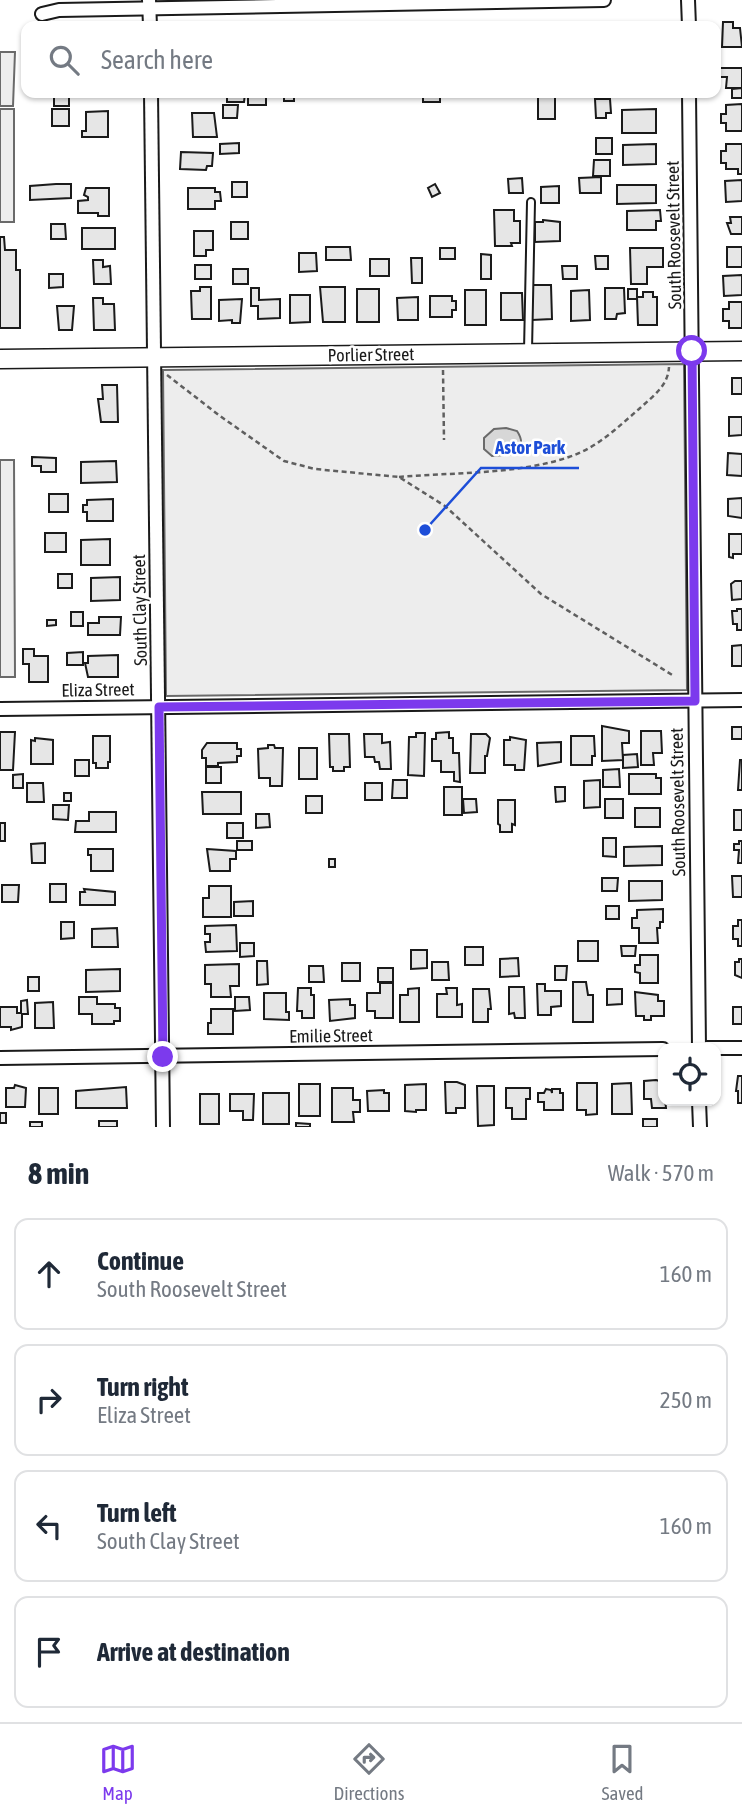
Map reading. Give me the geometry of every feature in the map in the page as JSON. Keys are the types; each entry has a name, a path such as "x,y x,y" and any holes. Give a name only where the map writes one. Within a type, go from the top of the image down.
{"street":[{"path":"42,14 59,10 149,4 604,0"},
{"path":"688,0 689,21"},
{"name":"South Clay Street","path":"151,98 160,365 159,707 163,1127"},
{"name":"South Roosevelt Street","path":"690,98 699,1043"},
{"name":"Porlier Street","path":"0,359 160,365 527,353 742,351"},
{"name":"Eliza Street","path":"0,709 742,700"},
{"path":"721,1048 742,1048"},
{"name":"Emilie Street","path":"0,1059 658,1049"},
{"path":"699,1106 700,1127"}],"lane":[{"path":"527,353 531,202"}],"path":[{"path":"160,365 220,416 284,461 315,469 399,477 480,472 570,457 605,439 660,390 669,376 670,367"},
{"path":"443,369 444,440"},
{"path":"399,477 444,506 541,594 674,676"}],"shaded area":[{"path":"0,52 15,52 13,106 0,106"},
{"path":"0,109 14,109 14,222 0,222"},
{"path":"684,364 687,690 166,696 163,370"},
{"path":"494,429 517,431 521,440 520,449 515,454 492,456 484,449 484,438"},
{"path":"0,460 14,460 15,677 0,677"}],"building":[{"path":"723,22 733,22 733,28 740,28 742,47 722,47"},
{"path":"721,68 742,68 742,88 726,88 727,77 721,77"},
{"path":"742,88 742,98 732,98 732,89"},
{"path":"54,98 69,98 69,106 54,106"},
{"path":"227,98 244,98 244,102 227,102"},
{"path":"248,98 266,98 266,105 248,105"},
{"path":"423,98 440,98 440,102 423,102"},
{"path":"538,98 555,98 555,119 538,119"},
{"path":"595,99 610,99 611,113 606,113 606,118 596,118"},
{"path":"742,104 742,131 726,131 726,123 721,123 721,114 726,114 726,105"},
{"path":"223,105 238,105 237,118 223,118"},
{"path":"52,109 69,109 69,126 52,126"},
{"path":"656,109 656,133 622,133 622,110"},
{"path":"108,111 108,137 82,137 82,131 86,131 86,112"},
{"path":"192,113 214,113 217,137 193,137"},
{"path":"596,138 612,138 612,154 596,154"},
{"path":"239,143 239,153 220,154 220,144"},
{"path":"656,144 656,164 623,165 623,145"},
{"path":"726,144 742,144 742,174 738,174 738,169 726,169 726,163 721,163 721,151 726,151"},
{"path":"181,152 213,153 212,166 207,166 206,170 180,169"},
{"path":"594,160 610,160 610,176 593,176"},
{"path":"601,177 601,193 580,193 579,178"},
{"path":"522,178 523,193 509,193 508,179"},
{"path":"742,180 742,201 726,202 725,181"},
{"path":"232,182 247,182 247,197 232,197"},
{"path":"71,184 71,198 30,200 30,186"},
{"path":"435,184 440,193 432,197 428,188"},
{"path":"617,185 656,185 656,203 617,204"},
{"path":"559,186 559,203 541,203 541,187"},
{"path":"86,188 109,188 109,216 78,213 78,201 88,200 84,195"},
{"path":"188,188 215,188 215,192 220,192 221,201 215,201 215,209 188,209"},
{"path":"494,210 514,210 514,221 520,221 520,243 495,246"},
{"path":"660,210 661,221 656,221 656,230 627,230 627,211"},
{"path":"730,217 742,217 742,234 731,234 727,223 731,223"},
{"path":"231,222 248,222 248,239 231,239"},
{"path":"535,222 560,222 560,241 535,242"},
{"path":"51,224 65,224 66,239 51,239"},
{"path":"82,228 115,228 115,249 82,249"},
{"path":"194,231 213,231 213,250 206,250 206,256 194,256"},
{"path":"0,237 4,237 5,250 16,250 16,270 20,270 20,328 0,328"},
{"path":"326,247 350,247 351,260 326,260"},
{"path":"727,247 742,247 742,267 727,267"},
{"path":"440,248 455,248 455,259 440,259"},
{"path":"630,248 663,248 663,267 647,267 647,284 631,284"},
{"path":"299,253 316,253 317,271 299,272"},
{"path":"481,254 491,255 491,279 481,279"},
{"path":"595,256 608,256 608,269 596,269"},
{"path":"411,258 422,258 422,283 412,283"},
{"path":"370,259 389,259 389,276 370,276"},
{"path":"93,260 103,260 103,267 110,266 111,284 94,284"},
{"path":"195,265 211,265 211,279 195,279"},
{"path":"562,266 577,266 577,279 563,279"},
{"path":"233,269 248,269 248,284 233,284"},
{"path":"49,274 63,274 63,287 49,288"},
{"path":"742,275 742,295 724,296 723,276"},
{"path":"531,285 551,285 552,319 532,320"},
{"path":"200,287 211,287 211,319 192,319 191,291 200,291"},
{"path":"320,287 345,287 345,322 323,322"},
{"path":"251,288 259,288 259,300 280,299 280,318 258,319 258,306 251,306"},
{"path":"605,288 624,288 625,313 617,314 616,319 605,319"},
{"path":"357,289 379,289 379,322 357,322"},
{"path":"628,289 637,289 637,299 628,299"},
{"path":"465,290 486,290 486,325 465,325"},
{"path":"589,290 590,320 571,321 571,291"},
{"path":"643,292 653,292 653,297 657,297 657,325 638,325 637,297 643,297"},
{"path":"501,293 522,293 523,320 501,320"},
{"path":"290,295 310,295 310,322 290,323"},
{"path":"430,296 452,296 452,301 456,301 456,310 452,310 452,317 430,317"},
{"path":"418,297 418,320 398,320 397,298"},
{"path":"93,298 103,298 103,304 114,304 115,330 94,330"},
{"path":"242,299 240,323 232,323 232,320 219,321 219,300"},
{"path":"729,302 742,302 742,328 729,328 729,321 723,321 723,309 729,309"},
{"path":"57,306 74,306 72,330 59,330"},
{"path":"732,378 742,378 742,394 732,394"},
{"path":"102,385 117,385 118,422 101,422 98,399 103,399"},
{"path":"729,417 742,417 742,435 729,436"},
{"path":"728,453 742,454 742,476 727,475"},
{"path":"32,457 56,458 56,472 41,472 41,466 32,466"},
{"path":"116,461 117,482 81,483 81,462"},
{"path":"49,494 68,494 68,512 49,512"},
{"path":"742,498 742,518 728,516 728,499"},
{"path":"113,499 113,521 87,521 87,512 83,512 83,505 87,505 87,500"},
{"path":"45,533 66,533 66,552 45,552"},
{"path":"729,534 742,534 742,554 733,554 733,558 729,557"},
{"path":"110,539 110,565 81,565 81,540"},
{"path":"58,574 72,574 72,588 58,588"},
{"path":"120,577 120,600 91,601 91,578"},
{"path":"742,581 742,599 732,600 731,584"},
{"path":"742,609 742,630 737,630 737,624 733,624 732,611"},
{"path":"71,612 83,612 83,626 71,626"},
{"path":"99,617 121,617 120,635 88,635 88,623 99,623"},
{"path":"47,620 56,620 56,625 47,626"},
{"path":"742,645 742,666 732,666 732,646"},
{"path":"23,649 34,649 34,656 48,656 48,682 29,682 29,664 23,664"},
{"path":"83,652 83,665 67,665 67,653"},
{"path":"118,655 118,677 88,677 85,663 88,663 88,656"},
{"path":"602,726 629,731 629,743 622,743 623,760 602,761"},
{"path":"732,727 742,727 742,739 732,739"},
{"path":"641,731 661,731 662,753 653,753 654,765 641,765"},
{"path":"0,732 15,732 13,770 0,770"},
{"path":"449,732 449,738 453,738 453,753 459,753 460,782 454,781 454,772 441,772 441,761 432,761 432,739 436,739 436,733"},
{"path":"416,733 425,733 424,776 408,775 409,737 416,737"},
{"path":"329,734 349,734 350,767 344,767 344,771 333,771 333,767 330,767"},
{"path":"364,734 382,734 382,743 390,742 391,769 380,769 379,762 375,762 374,757 365,757"},
{"path":"471,734 486,734 490,738 485,756 485,773 470,773"},
{"path":"93,736 110,736 108,768 96,768 96,763 93,763"},
{"path":"571,736 594,736 595,756 592,756 592,765 571,765"},
{"path":"510,737 526,740 524,770 515,770 515,765 504,765 504,740 510,740"},
{"path":"35,738 53,740 53,764 31,764 31,740 35,741"},
{"path":"561,742 561,762 538,766 537,743"},
{"path":"207,743 237,743 241,756 237,756 237,762 206,766 202,750"},
{"path":"268,745 283,748 282,786 270,786 270,778 259,778 258,749 268,748"},
{"path":"299,748 317,748 317,779 299,779"},
{"path":"637,754 638,767 623,768 623,755"},
{"path":"75,760 89,760 89,776 75,776"},
{"path":"740,760 742,790 738,790"},
{"path":"206,767 221,767 221,783 206,783"},
{"path":"619,769 620,787 603,787 603,770"},
{"path":"23,774 23,788 13,788 13,775"},
{"path":"629,774 656,774 656,778 661,778 661,794 629,794"},
{"path":"393,780 407,780 407,798 392,798"},
{"path":"600,780 600,807 584,808 584,781"},
{"path":"27,783 43,783 44,802 27,802"},
{"path":"365,783 382,783 382,800 365,800"},
{"path":"444,787 462,787 462,815 444,815"},
{"path":"555,787 565,787 565,801 556,802"},
{"path":"202,792 241,792 241,814 203,814"},
{"path":"64,793 71,793 71,801 64,801"},
{"path":"306,796 322,796 322,813 306,813"},
{"path":"463,799 476,799 477,812 464,813"},
{"path":"605,799 623,799 623,818 605,818"},
{"path":"498,800 515,800 515,825 512,824 512,832 500,832"},
{"path":"53,805 69,805 68,820 53,819"},
{"path":"635,808 660,808 660,827 635,827"},
{"path":"734,810 742,810 742,830 734,830"},
{"path":"89,812 116,812 116,832 75,832 76,821 89,821"},
{"path":"256,814 269,814 270,827 256,828"},
{"path":"0,823 5,823 5,841 0,841"},
{"path":"227,823 243,823 243,838 227,838"},
{"path":"603,838 616,838 616,857 603,856"},
{"path":"237,841 252,841 252,850 237,850"},
{"path":"739,841 742,841 742,863 738,863 739,850 734,850 734,844 739,844"},
{"path":"45,843 45,863 32,863 31,844"},
{"path":"662,846 662,865 624,866 624,847"},
{"path":"88,849 113,849 113,871 91,871 91,855 88,855"},
{"path":"207,849 236,851 236,859 230,859 230,871 210,871"},
{"path":"329,859 335,859 335,867 329,867"},
{"path":"732,876 742,876 742,897 733,897"},
{"path":"602,878 618,878 617,891 602,891"},
{"path":"629,881 662,881 662,900 629,901"},
{"path":"50,884 66,884 66,902 50,902"},
{"path":"2,885 19,885 18,902 2,902"},
{"path":"209,886 231,886 231,917 203,917 203,898 209,898"},
{"path":"84,889 115,892 115,905 80,905 80,892 85,892"},
{"path":"253,901 253,916 234,916 234,902"},
{"path":"606,906 619,906 619,919 606,919"},
{"path":"663,909 663,922 660,922 660,928 657,928 658,943 639,943 639,928 632,928 632,918 637,918 637,910"},
{"path":"738,920 742,920 742,946 738,946 738,939 733,939 733,926 738,926"},
{"path":"61,922 74,922 74,938 61,939"},
{"path":"236,925 237,951 206,952 205,942 210,942 210,934 205,934 205,926"},
{"path":"117,928 118,947 92,947 92,929"},
{"path":"578,941 598,941 598,961 578,961"},
{"path":"240,943 254,943 254,956 240,957"},
{"path":"621,946 636,946 635,956 622,956"},
{"path":"465,947 483,947 483,965 465,965"},
{"path":"411,950 427,950 427,968 411,969"},
{"path":"640,955 658,955 658,983 640,983 640,973 635,972 635,965 640,965"},
{"path":"518,958 519,976 500,977 500,959"},
{"path":"739,959 742,959 742,978 735,975 735,962 739,962"},
{"path":"257,961 267,961 268,984 257,985"},
{"path":"432,962 448,962 449,980 432,980"},
{"path":"342,963 360,963 360,981 342,981"},
{"path":"239,964 239,986 230,986 231,997 211,997 211,984 205,984 205,965"},
{"path":"309,966 323,966 324,982 309,982"},
{"path":"555,966 567,966 566,980 555,980"},
{"path":"378,968 393,968 393,982 378,982"},
{"path":"120,969 120,991 86,992 86,970"},
{"path":"28,977 39,977 39,991 28,991"},
{"path":"573,982 586,982 588,995 593,995 593,1022 573,1022"},
{"path":"380,983 393,983 393,1018 375,1018 375,1011 367,1011 367,993 380,993"},
{"path":"537,984 545,984 545,991 561,991 561,1006 551,1007 551,1015 538,1015"},
{"path":"509,987 524,987 525,1018 515,1018 514,1013 509,1014"},
{"path":"298,988 311,988 311,995 314,995 314,1018 302,1018 302,1011 297,1011"},
{"path":"419,988 419,1022 400,1022 400,995 408,995 408,989"},
{"path":"446,988 457,988 457,1005 462,1004 462,1017 437,1017 437,994 447,994"},
{"path":"473,989 489,989 491,1009 488,1009 488,1022 473,1022"},
{"path":"607,989 622,989 622,1004 607,1005"},
{"path":"635,992 658,995 658,1001 664,1001 664,1016 651,1016 651,1020 644,1020 644,1016 636,1016"},
{"path":"264,993 286,993 289,1020 264,1019"},
{"path":"79,997 97,997 97,1004 115,1004 115,1008 120,1008 120,1021 114,1021 114,1024 92,1024 92,1014 79,1014"},
{"path":"235,997 249,997 250,1010 235,1011"},
{"path":"350,999 350,1005 355,1005 355,1018 330,1021 329,1000"},
{"path":"27,1000 28,1014 22,1014 22,1027 11,1030 11,1027 0,1027 0,1007 17,1007 17,1013 21,1013 21,1001"},
{"path":"53,1002 54,1028 35,1028 35,1003"},
{"path":"733,1007 742,1007 742,1024 733,1024"},
{"path":"211,1009 233,1009 233,1034 208,1034"},
{"path":"738,1076 742,1076 742,1103 738,1103 736,1091"},
{"path":"644,1081 658,1081 658,1106 666,1108 652,1108 651,1099 644,1099"},
{"path":"445,1082 465,1085 465,1108 456,1108 456,1113 446,1113"},
{"path":"577,1083 597,1083 597,1114 586,1115 586,1110 577,1110"},
{"path":"631,1083 632,1114 612,1114 612,1084"},
{"path":"299,1084 320,1084 320,1116 299,1116"},
{"path":"426,1084 426,1110 405,1111 405,1085"},
{"path":"15,1085 26,1088 25,1107 6,1107 6,1088 14,1088"},
{"path":"477,1086 494,1086 494,1125 478,1126"},
{"path":"126,1087 127,1108 76,1108 76,1091"},
{"path":"39,1088 58,1088 58,1114 39,1114"},
{"path":"332,1088 353,1088 353,1100 360,1100 360,1112 353,1112 354,1122 332,1122"},
{"path":"506,1088 530,1088 530,1099 526,1099 526,1119 512,1119 512,1108 506,1108"},
{"path":"546,1089 552,1093 552,1089 560,1089 560,1093 563,1093 563,1110 544,1110 544,1102 538,1102 538,1093 544,1093"},
{"path":"384,1090 384,1093 389,1093 389,1111 368,1111 367,1091"},
{"path":"263,1093 289,1093 289,1124 263,1124"},
{"path":"200,1094 219,1094 219,1124 200,1124"},
{"path":"230,1094 254,1094 253,1120 243,1120 243,1111 230,1111"},
{"path":"0,1113 6,1113 6,1123 0,1123"},
{"path":"643,1119 657,1119 657,1127 643,1127"},
{"path":"99,1121 117,1121 117,1127 99,1127"},
{"path":"30,1122 42,1122 42,1127 30,1127"},
{"path":"296,1123 310,1124 310,1127 296,1127"}],"place":[{"name":"Astor Park","path":"425,530"}],"route":[{"path":"163,1057 159,707 695,701 692,351"}]}
